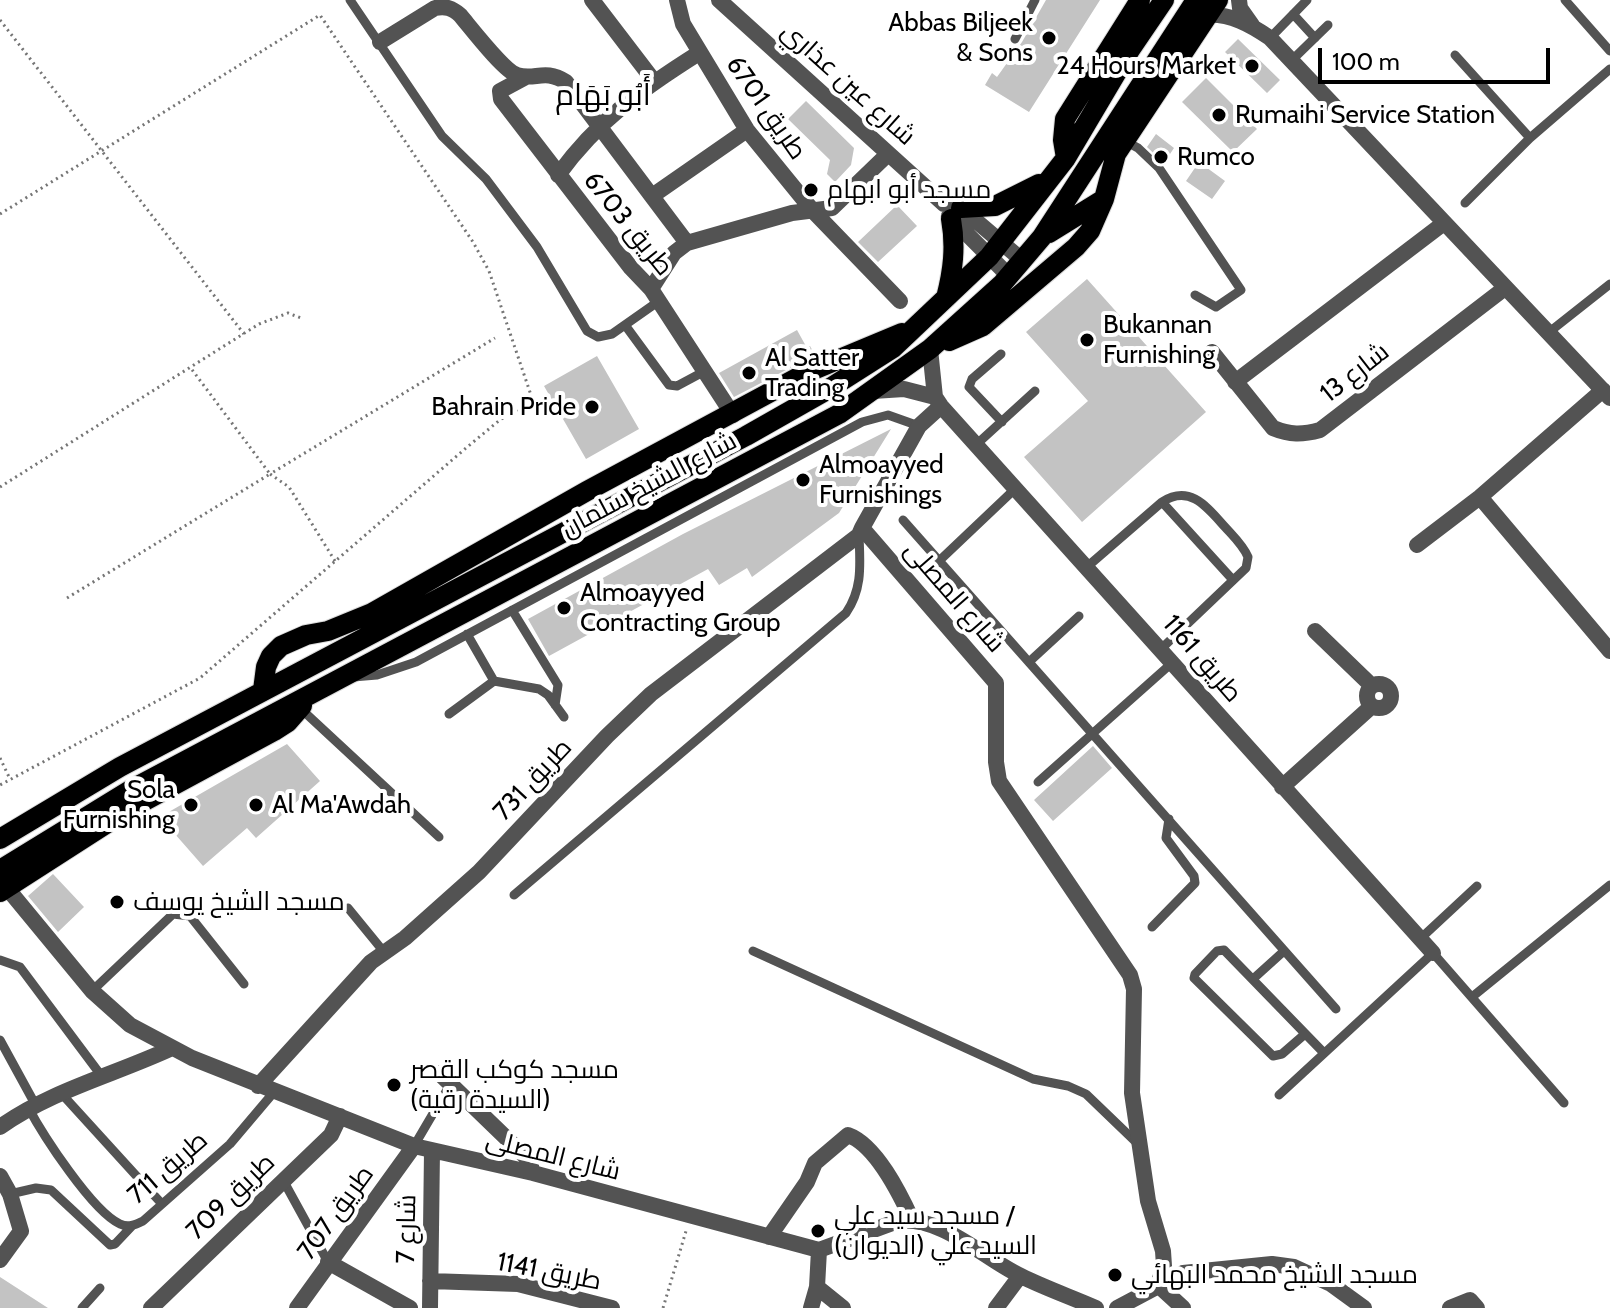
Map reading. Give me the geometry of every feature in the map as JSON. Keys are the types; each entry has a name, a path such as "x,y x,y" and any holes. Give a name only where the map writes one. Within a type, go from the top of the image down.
{"main road":[{"path":"1131,31 1164,0"},
{"path":"1131,31 1134,3"},
{"path":"930,349 983,326 1076,247 1090,231 1104,199 1116,154 1207,5"},
{"name":"شارع الشيخ سلمان","path":"2,883 132,789 304,702 345,676 839,414 873,391 930,349 1016,268 1042,237 1207,5"},
{"name":"شارع الشيخ سلمان","path":"0,839 120,767 746,436 859,372 893,348 946,300 995,249 1066,158 1063,140 1065,119 1131,31"},
{"path":"946,300 954,261 952,210 983,208 1009,201 1050,177"},
{"path":"1042,237 1104,199"},
{"path":"263,690 266,667 281,646 372,613 587,491 831,361 917,327"}],"street":[{"path":"592,0 654,81"},
{"name":"طريق 6701","path":"677,0 683,24 747,130 813,211 900,301"},
{"name":"شارع عين عذاري","path":"719,0 1016,268"},
{"path":"1239,0 1240,8 1253,26"},
{"path":"1207,5 1253,26 1270,38 1606,394 1417,545"},
{"path":"380,42 435,8 444,7 460,15 510,71 526,77 550,74 566,82 687,243"},
{"path":"558,175 599,126 654,81 699,53"},
{"name":"طريق 6703","path":"526,77 503,89 499,97 655,295 733,415"},
{"path":"652,196 747,130"},
{"path":"655,295 674,253 687,243 792,213 832,208 888,154"},
{"path":"1235,382 1444,223"},
{"name":"شارع 13","path":"1212,352 1273,428 1288,434 1303,434 1320,430 1505,288"},
{"path":"860,531 919,426 938,401 930,349"},
{"path":"873,391 904,389 938,401"},
{"name":"طريق 1161","path":"938,401 1433,953"},
{"path":"1480,497 1610,651"},
{"name":"طريق 731","path":"266,1089 371,962 405,938 479,872 607,736 651,694 860,531"},
{"name":"شارع المصلى","path":"860,531 992,676 997,690 996,762 999,781 1130,975 1134,989 1132,1093 1148,1201 1163,1251 1164,1266 1158,1285"},
{"path":"1282,787 1372,706 1386,706 1391,700 1391,692 1386,686 1379,683 1372,686 1315,631"},
{"name":"شارع المصلى","path":"2,883 92,991 130,1025 172,1048 266,1089 414,1146 533,1173 819,1250"},
{"path":"0,1127 60,1092 103,1078 172,1048"},
{"path":"445,1078 529,1160 533,1173"},
{"name":"طريق 709","path":"151,1308 331,1135 340,1116"},
{"path":"769,1237 807,1182 815,1163 848,1135 856,1138 879,1163 912,1220"},
{"name":"طريق 707","path":"297,1308 414,1146"},
{"name":"شارع 7","path":"430,1308 432,1151"},
{"path":"0,1176 10,1194 21,1231 0,1260"},
{"path":"811,1308 817,1287 819,1250 898,1221 912,1220 942,1231 1020,1276 1096,1308"},
{"path":"328,1262 410,1308"},
{"path":"1117,1308 1183,1273 1272,1264 1294,1267 1331,1284 1364,1308"},
{"path":"1002,1305 1020,1276"},
{"name":"طريق 1141","path":"430,1281 518,1284 612,1308"},
{"path":"1158,1285 1183,1308"},
{"path":"817,1287 843,1308"},
{"path":"1450,1308 1470,1300 1477,1308"}],"lane":[{"path":"350,0 442,136 486,179 537,247 587,331 598,337 612,334 655,295"},
{"path":"1015,39 1035,0"},
{"path":"1270,38 1307,0"},
{"path":"1565,0 1610,51"},
{"path":"1293,14 1315,38"},
{"path":"1291,61 1328,25"},
{"path":"1455,55 1530,138"},
{"path":"1465,203 1530,138 1610,69"},
{"path":"1125,141 1138,148 1159,168 1241,288 1240,292 1216,307 1195,295"},
{"path":"1548,333 1610,284"},
{"path":"625,325 669,385 677,386 705,371"},
{"path":"1001,354 972,379 969,387 1002,422"},
{"path":"978,443 1035,391"},
{"path":"345,676 361,677 390,672 416,662 862,422 888,415 919,426"},
{"path":"939,561 1017,487"},
{"path":"1038,782 1093,733 1167,656 1246,568 1248,557 1203,503 1183,495 1162,502 1088,566"},
{"path":"1162,502 1233,580"},
{"path":"903,520 1336,1009"},
{"path":"514,895 846,613 855,600 859,586 860,531"},
{"path":"512,610 558,685 555,705"},
{"path":"1029,662 1079,616"},
{"path":"467,634 494,681"},
{"path":"449,714 494,681 539,689 548,695 564,717"},
{"path":"304,702 439,837"},
{"path":"1152,927 1195,883 1194,876 1166,838 1169,819"},
{"path":"1472,997 1610,885"},
{"path":"1420,939 1477,886"},
{"path":"348,908 384,952"},
{"path":"92,991 173,914 190,916 244,984"},
{"path":"1305,1034 1282,1054 1273,1056 1194,978 1195,974 1217,951 1224,950 1324,1053"},
{"path":"753,951 1033,1079 1068,1086 1086,1094 1140,1147"},
{"path":"1253,979 1284,951"},
{"path":"1279,1095 1433,953 1564,1103"},
{"path":"0,960 20,967 103,1078"},
{"name":"طريق 711","path":"0,1040 52,1149 82,1187 115,1221 132,1226 143,1221 230,1144 266,1089"},
{"path":"414,1146 445,1078"},
{"path":"60,1092 162,1204"},
{"path":"283,1180 328,1262"},
{"path":"10,1194 36,1188 51,1190 110,1245 115,1244 132,1226"},
{"path":"82,1308 100,1288"}],"path":[{"path":"0,214 320,15 473,242 489,271 534,404 501,419 200,678 0,785"},
{"path":"0,20 244,334"},
{"path":"0,487 259,324 288,313 301,318"},
{"path":"67,598 495,338"},
{"path":"190,367 270,474 289,487 335,561"},
{"path":"0,758 10,779"},
{"path":"663,1308 690,1216"}],"building":[{"name":"Abbas Biljeek & Sons","path":"1046,0 1100,0 1029,112 985,85 992,73 997,77"},
{"name":"24 Hours Market","path":"1238,39 1280,80 1267,93 1225,52"},
{"name":"Rumaihi Service Station","path":"1206,78 1257,129 1233,152 1182,102"},
{"path":"806,101 854,148 851,165 835,182 827,174 830,160 788,119"},
{"name":"Rumco","path":"1156,134 1174,148 1164,163 1147,147"},
{"path":"1199,162 1225,181 1212,199 1186,181"},
{"path":"897,205 917,226 878,262 858,242"},
{"path":"1087,279 1206,412 1082,522 1024,457 1088,401 1026,332"},
{"path":"797,330 807,348 810,346 815,355 734,397 719,373"},
{"name":"Bahrain Pride","path":"597,356 639,429 586,459 544,386"},
{"path":"891,429 839,513 752,577 747,568 719,585 708,569 549,656 528,619 683,534"},
{"name":"Al Ma'Awdah","path":"287,744 320,781 256,838 247,828 203,866 160,817"},
{"path":"1093,746 1112,768 1053,821 1034,800"},
{"path":"53,874 84,907 58,932 28,896"},
{"path":"0,1277 48,1308 0,1308"}],"place":[{"name":"Abbas Biljeek & Sons","path":"1049,38"},
{"name":"24 Hours Market","path":"1252,66"},
{"name":"Rumaihi Service Station","path":"1219,115"},
{"name":"Rumco","path":"1161,157"},
{"name":"مسجد أبو ابهام","path":"811,190"},
{"name":"Bukannan Furnishing","path":"1087,340"},
{"name":"Al Satter Trading","path":"749,373"},
{"name":"Bahrain Pride","path":"592,407"},
{"name":"Almoayyed Furnishings","path":"803,480"},
{"name":"Almoayyed Contracting Group","path":"564,608"},
{"name":"Sola Furnishing","path":"191,805"},
{"name":"Al Ma'Awdah","path":"256,805"},
{"name":"مسجد الشيخ يوسف","path":"117,902"},
{"name":"مسجد كوكب القصر (السيدة رقية)","path":"394,1085"},
{"name":"مسجد سيد علي / السيد علي (الديوان)","path":"818,1231"},
{"name":"مسجد الشيخ محمد البهائي","path":"1115,1275"}],"district":[{"name":"أَبُو بَهَام","path":"603,96"}]}
